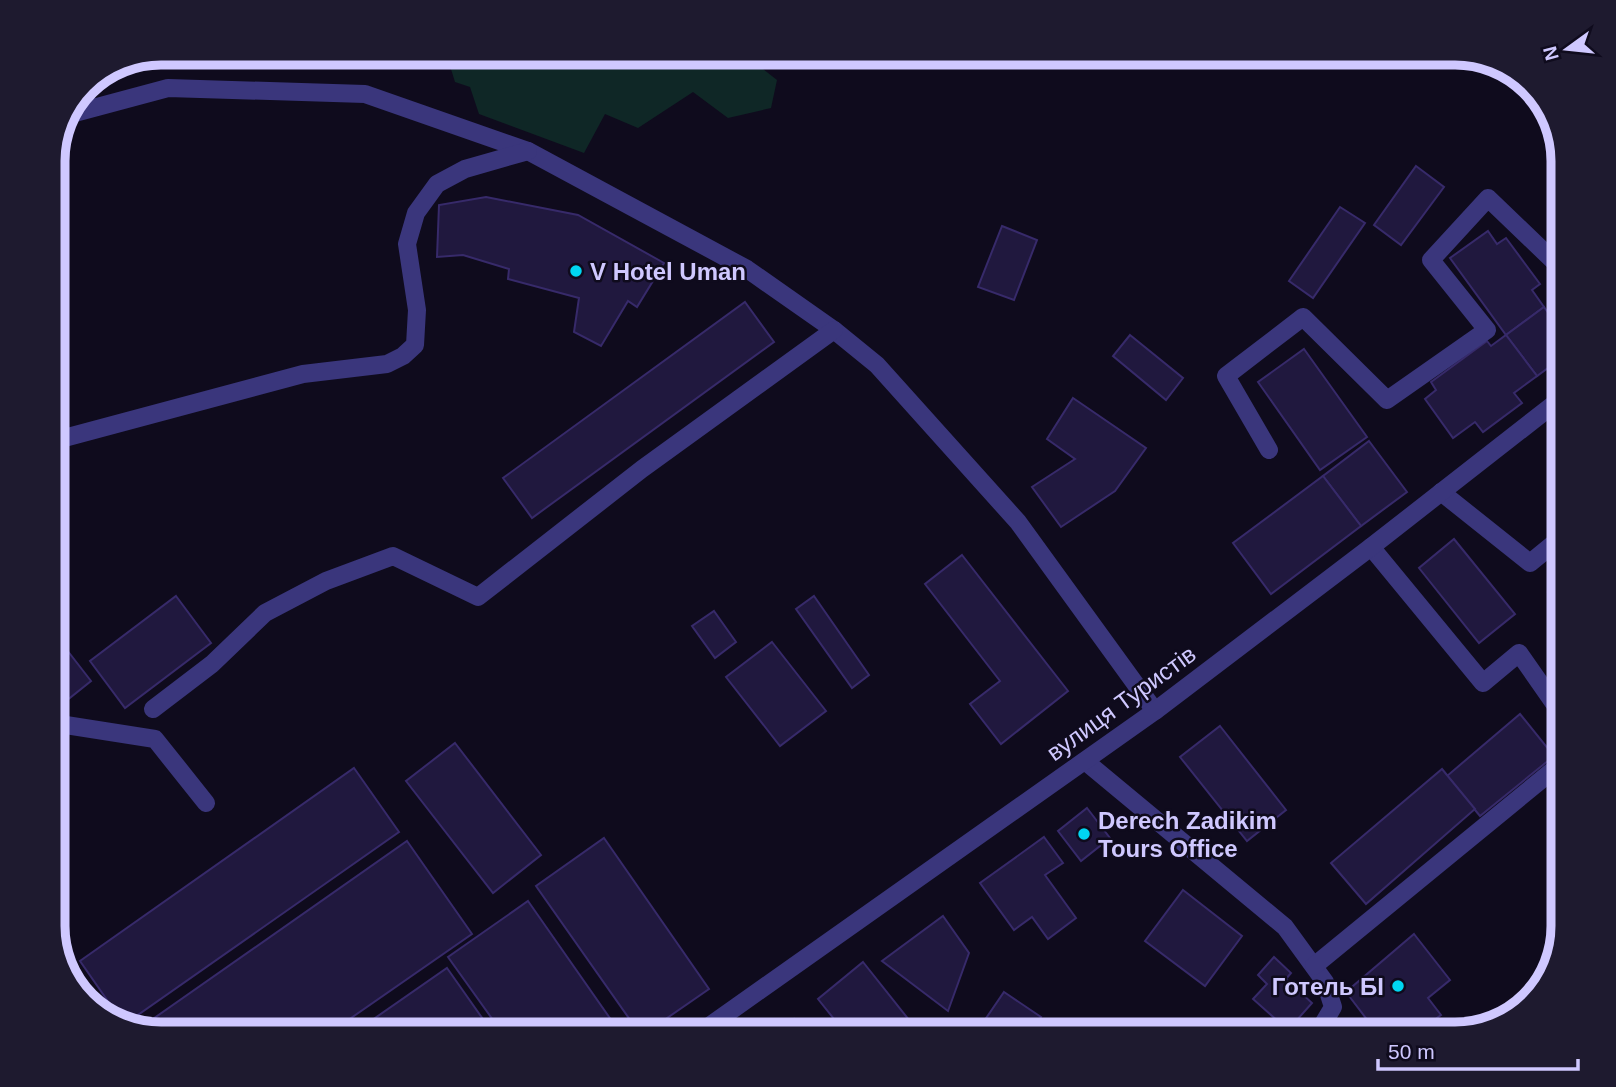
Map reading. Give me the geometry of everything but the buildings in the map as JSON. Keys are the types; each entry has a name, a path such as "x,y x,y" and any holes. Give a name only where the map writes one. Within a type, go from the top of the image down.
{"street":[{"path":"78,112 168,88 365,94 528,151 747,269 834,330 877,365 1018,522 1154,711"},
{"path":"65,438 303,374 387,364 403,356 415,345 417,310 407,244 416,213 437,184 465,169 528,151"},
{"path":"1269,450 1226,376 1303,317 1387,400 1487,330 1432,260 1488,198 1551,258"},
{"path":"153,709 212,664 265,613 326,581 393,556 478,597 642,469 834,330"},
{"name":"вулиця Туристів","path":"715,1022 1154,711 1551,406"},
{"path":"1441,492 1530,563 1551,546"},
{"path":"1371,547 1483,683 1519,653 1551,699"},
{"path":"65,725 155,739 206,803"},
{"path":"1085,761 1285,927 1325,982 1333,1007 1324,1022"},
{"path":"1314,966 1551,772"}],"green space":[{"path":"450,65 758,65 777,80 771,108 728,118 693,92 638,128 605,114 584,153 479,114 470,87 455,82"}],"place":[{"name":"V Hotel Uman","path":"576,271"},
{"name":"Derech Zadikim Tours Office","path":"1084,834"},
{"name":"Готель БІ","path":"1398,986"}]}
